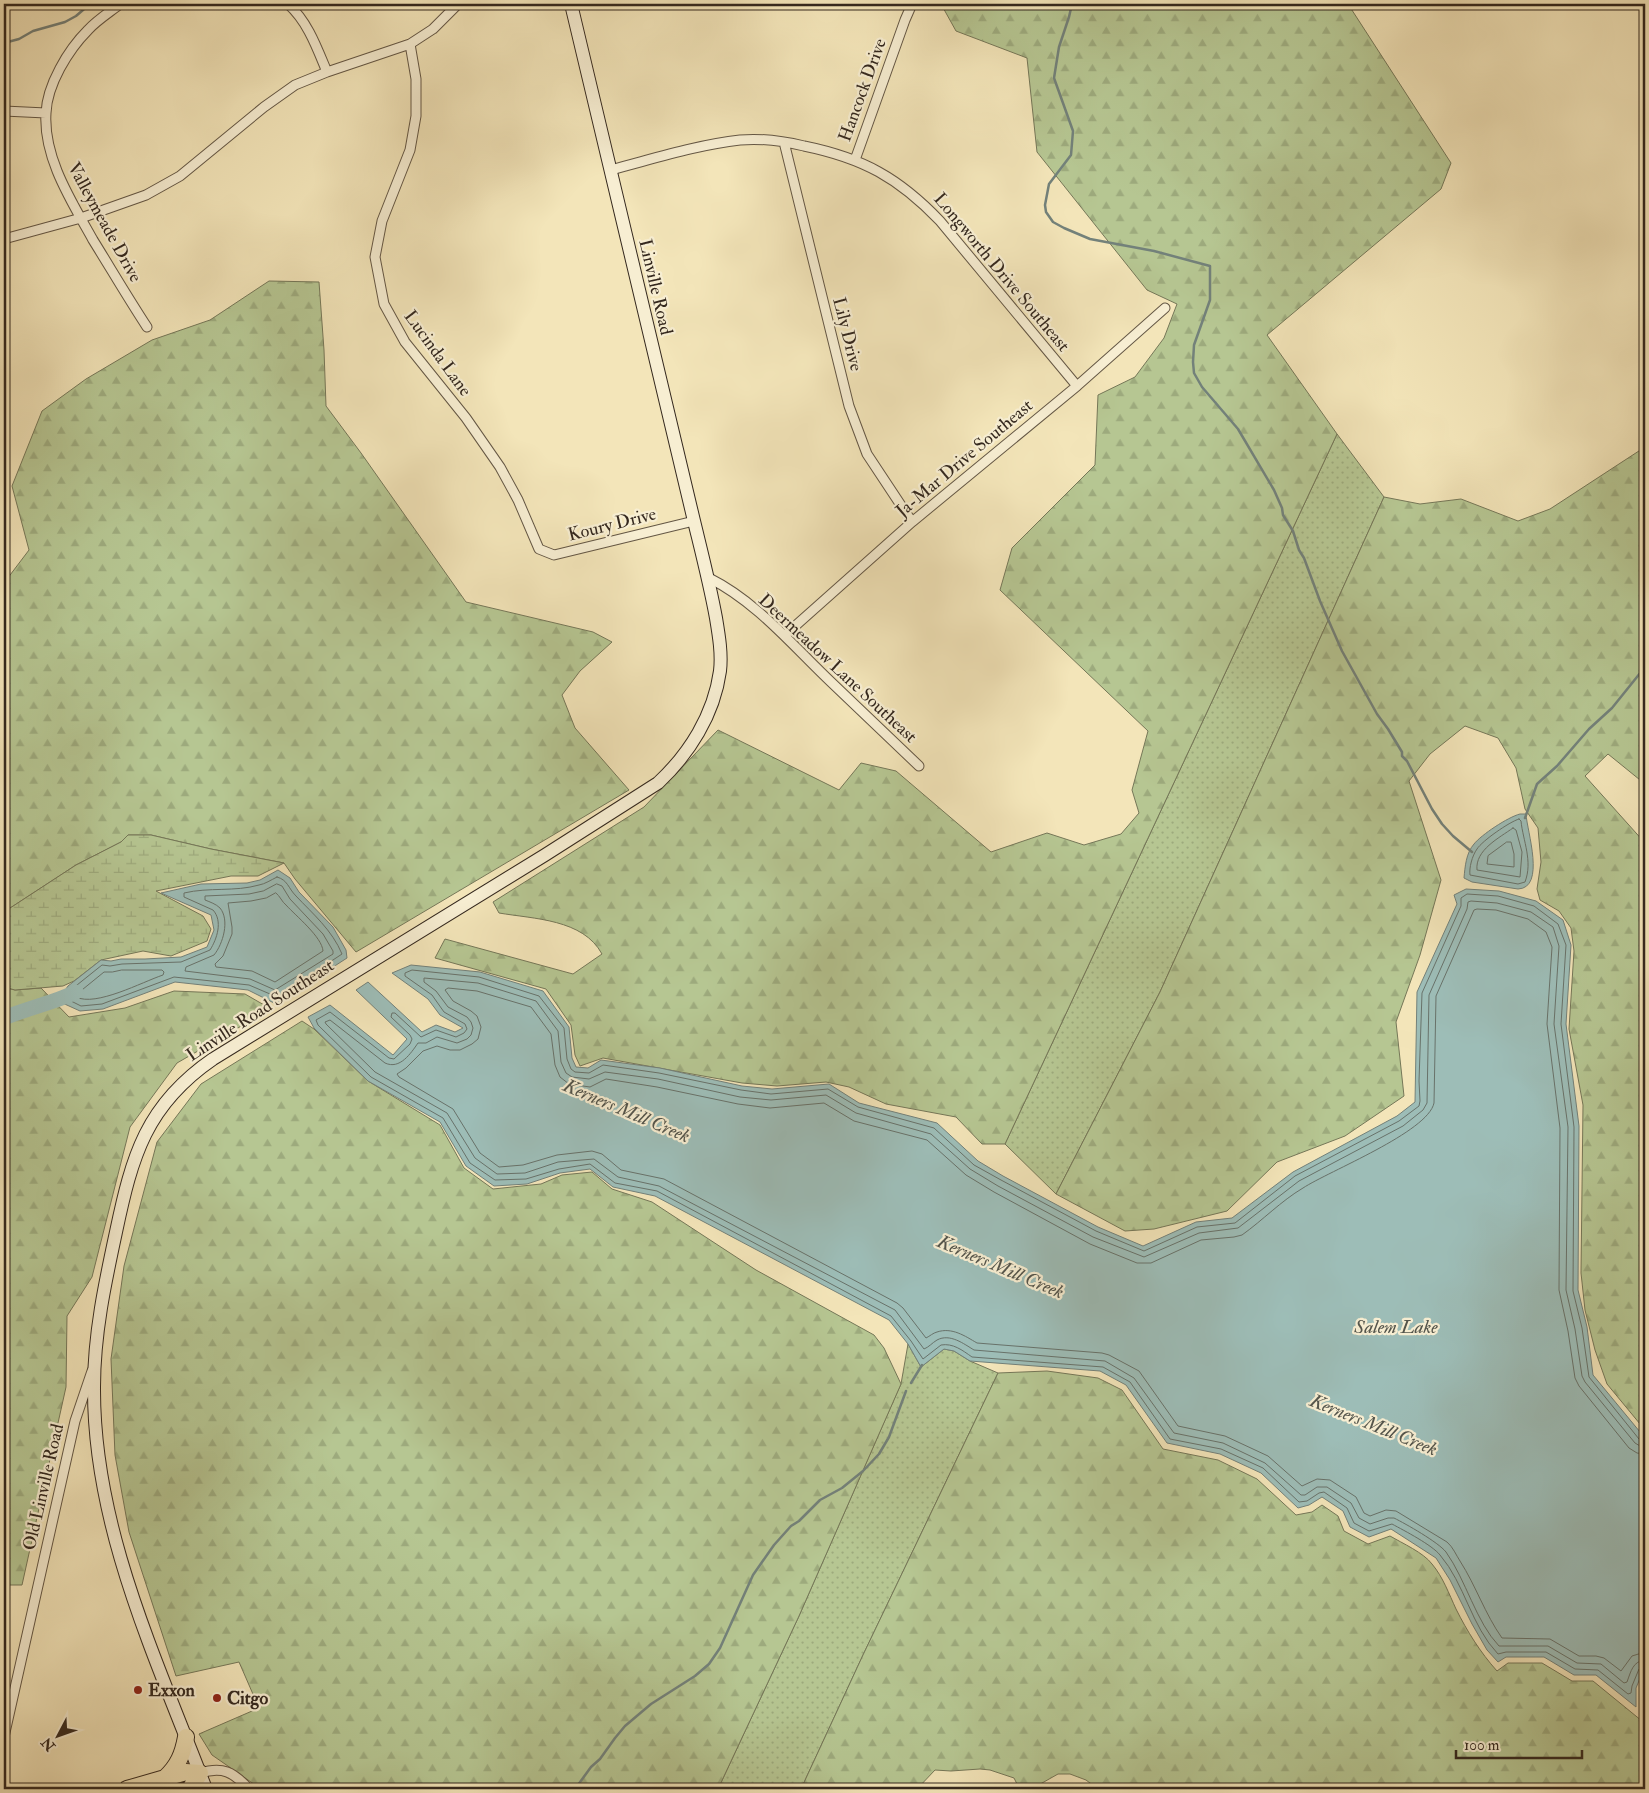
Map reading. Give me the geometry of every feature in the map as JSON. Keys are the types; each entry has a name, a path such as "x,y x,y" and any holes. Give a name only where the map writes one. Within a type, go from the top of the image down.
{"highway":[{"path":"164,1778 179,1761 186,1737"},
{"path":"126,1789 186,1772 200,1773 190,1789"}],"main road":[{"name":"Linville Road","path":"572,4 610,170 709,578"},
{"name":"Linville Road Southeast","path":"206,1789 128,1581 110,1518 99,1465 96,1438 94,1404 95,1364 101,1310 130,1176 146,1133 168,1097 188,1077 213,1059 545,855 658,783 669,772 699,732 712,704 717,686 720,665 719,644 709,578"}],"street":[{"name":"Valleymeade Drive","path":"120,4 88,30 64,60 52,88 46,113 48,141 57,171 81,218 120,286 147,327"},
{"path":"288,4 294,9 310,33 327,72"},
{"path":"4,239 81,218 146,195 180,176 295,85 410,44 433,29 458,4"},
{"name":"Hancock Drive","path":"855,160 904,20 912,4"},
{"name":"Lucinda Lane","path":"410,44 416,79 416,116 410,150 382,221 375,256 384,304 405,342 466,418 500,467 518,500 539,549"},
{"path":"4,112 46,113"},
{"name":"Longworth Drive Southeast","path":"610,170 696,148 740,140 784,142 820,149 855,160 894,180 926,206 1077,386"},
{"name":"Lily Drive","path":"784,142 849,406 867,454 912,522"},
{"name":"Ja-Mar Drive Southeast","path":"785,635 912,522 1077,386 1165,308"},
{"name":"Koury Drive","path":"539,549 554,555 694,521"},
{"name":"Deermeadow Lane Southeast","path":"709,578 729,588 785,635 829,681 919,766"},
{"name":"Old Linville Road","path":"4,1737 75,1421 95,1364"},
{"path":"200,1773 222,1769 235,1776 249,1789"}],"green space":[{"path":"941,4 1348,4 1451,163 1441,189 1267,335 1337,434 1005,1144 982,1144 956,1117 886,1104 849,1087 826,1082 777,1086 742,1083 603,1058 580,1066 575,1055 571,1025 546,989 435,958 445,939 573,974 602,954 594,942 570,927 542,919 499,913 493,902 644,807 718,730 839,790 861,763 896,771 991,852 1047,833 1084,845 1121,834 1139,813 1132,790 1148,731 1000,590 1012,548 1095,465 1098,395 1135,377 1164,338 1177,304 1147,290 1037,152 1027,58 956,31"},
{"path":"269,281 319,282 326,406 466,602 593,632 612,642 580,671 562,695 575,728 629,790 356,952 295,879 284,863 151,835 128,835 121,842 76,865 4,912 4,583 29,550 12,486 42,411 86,379 152,340 210,320"},
{"path":"1337,434 1384,497 1160,992 1056,1194 1005,1144"},
{"path":"1645,447 1645,784 1608,754 1585,776 1645,843 1645,1430 1607,1384 1595,1350 1585,1310 1581,1273 1583,1105 1569,1029 1574,951 1571,928 1559,911 1540,900 1537,889 1541,862 1538,828 1525,809 1516,768 1498,738 1465,726 1430,754 1409,781 1441,880 1420,955 1396,1022 1404,1096 1345,1136 1277,1162 1227,1211 1154,1229 1125,1231 1056,1194 1160,992 1384,497 1420,504 1461,499 1518,521 1550,509"},
{"path":"128,835 151,835 284,863 258,876 231,876 156,891 203,916 211,929 207,941 171,956 143,951 101,960 74,981 63,986 15,990 4,987 4,912 76,865 121,842"},
{"path":"4,987 15,990 41,988 69,1017 125,1008 174,991 245,994 271,1009 177,1063 130,1127 92,1277 67,1316 66,1387 22,1585 4,1585"},
{"path":"302,1021 314,1029 368,1081 440,1125 464,1168 493,1189 541,1184 562,1175 592,1172 612,1189 652,1202 756,1270 874,1335 884,1348 901,1384 799,1616 718,1789 261,1789 212,1755 199,1734 259,1708 239,1662 176,1676 129,1532 115,1455 111,1359 124,1266 157,1142 201,1084"},
{"path":"908,1344 921,1367 944,1349 954,1351 970,1361 998,1373 801,1789 718,1789 799,1616 901,1384"},
{"path":"1047,1371 1098,1378 1122,1390 1163,1449 1218,1460 1257,1479 1296,1515 1312,1512 1322,1505 1338,1516 1344,1531 1368,1544 1390,1536 1418,1552 1436,1569 1469,1633 1497,1671 1508,1663 1542,1663 1572,1681 1593,1681 1642,1721 1643,1689 1645,1683 1645,1789 1098,1789 1086,1780 1070,1774 1058,1774 1035,1787 1028,1788 1017,1784 1014,1778 990,1770 980,1769 935,1770 917,1789 801,1789 998,1373"}],"water":[{"path":"1520,814 1526,814 1533,857 1531,879 1526,886 1518,889 1472,882 1464,878 1465,865 1474,844 1495,827"},
{"path":"278,870 290,878 299,892 333,927 346,950 347,958 276,1004 248,990 175,982 103,1009 80,1011 58,1001 68,986 101,960 181,957 207,947 214,930 211,915 161,893 201,884 247,883 260,880"},
{"name":"Salem Lake","path":"1466,889 1499,891 1536,901 1563,920 1571,945 1566,1024 1579,1126 1578,1290 1587,1327 1593,1375 1645,1438 1645,1666 1636,1688 1636,1707 1596,1675 1574,1675 1544,1657 1506,1657 1498,1662 1487,1650 1450,1580 1436,1558 1391,1529 1369,1537 1350,1527 1343,1511 1322,1497 1309,1505 1298,1508 1261,1473 1220,1454 1167,1443 1126,1385 1100,1371 970,1361 954,1351 944,1349 921,1367 908,1344 889,1320 655,1196 613,1187 590,1169 560,1173 527,1184 494,1186 466,1166 440,1122 368,1081 314,1028 308,1017 330,1005 393,1055 407,1039 356,990 368,982 422,1032 436,1025 455,1032 463,1028 440,1015 428,999 392,973 411,965 480,972 543,991 569,1027 572,1058 576,1067 588,1068 601,1060 660,1068 742,1086 772,1089 829,1084 859,1103 937,1123 978,1161 1003,1176 1098,1227 1143,1246 1196,1222 1232,1218 1293,1172 1397,1116 1415,1102 1417,992 1457,904 1454,895"}],"waterway":[{"path":"4,43 19,39 33,31 65,22 76,16 90,4"},
{"path":"1072,4 1059,47 1054,78 1073,131 1071,155 1049,184 1045,205 1046,212 1053,222 1090,239 1154,251 1210,266 1210,300 1194,345 1194,373 1202,387 1238,429 1274,490 1283,515 1293,531 1299,550 1342,651 1377,714 1402,752 1402,756 1407,761 1432,809 1453,836 1472,852"},
{"path":"1525,818 1537,784 1557,766 1589,729 1612,708 1645,667"},
{"name":"Kerners Mill Creek","path":"4,1018 76,992"},
{"path":"911,1383 922,1365"},
{"path":"575,1789 625,1726 651,1704 695,1676 709,1664 720,1648 753,1575 774,1545 791,1526 799,1521 820,1500 842,1488 863,1471 879,1454 889,1437 906,1391"}],"place":[{"name":"Exxon","path":"138,1690"},
{"name":"Citgo","path":"217,1698"}]}
